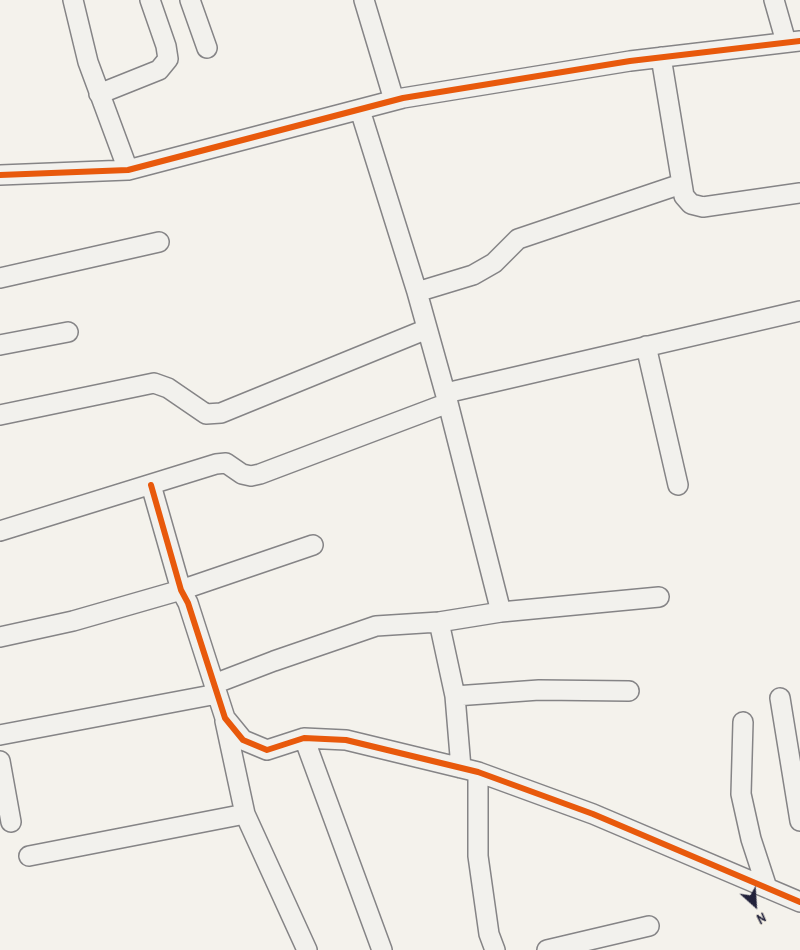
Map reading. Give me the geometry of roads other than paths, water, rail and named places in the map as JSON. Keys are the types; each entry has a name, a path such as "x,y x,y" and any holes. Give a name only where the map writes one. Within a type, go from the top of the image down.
{"street":[{"path":"73,0 88,62 128,170"},
{"path":"100,94 159,70 168,59 166,46 150,0"},
{"path":"190,0 207,48"},
{"path":"364,0 394,100"},
{"path":"0,175 128,170 394,100 661,57 793,42 774,0"},
{"path":"661,57 684,196 691,204 702,207 800,193"},
{"path":"360,110 417,292 447,398 502,612"},
{"path":"417,292 473,274 494,263 518,240 682,184"},
{"path":"0,278 158,242"},
{"path":"0,532 221,463 226,463 242,474 251,476 260,474 447,398 646,346 800,311"},
{"path":"0,415 154,382 168,388 206,414 221,413 427,329"},
{"path":"0,345 68,332"},
{"path":"646,346 678,485"},
{"path":"151,485 181,590 225,718 245,814 307,950"},
{"path":"0,637 73,621 181,590 313,545"},
{"path":"0,735 216,689 274,661 376,626 439,622 502,612 659,597"},
{"path":"439,622 470,770 478,856 489,934 495,950"},
{"path":"455,696 539,690 629,691"},
{"path":"780,698 800,821"},
{"path":"225,718 243,740 267,750 304,738 346,740 470,770 593,814 800,902"},
{"path":"743,722 741,794 751,839 767,888"},
{"path":"304,738 382,950"},
{"path":"0,761 11,822"},
{"path":"29,856 245,814"},
{"path":"547,950 649,926"}]}
